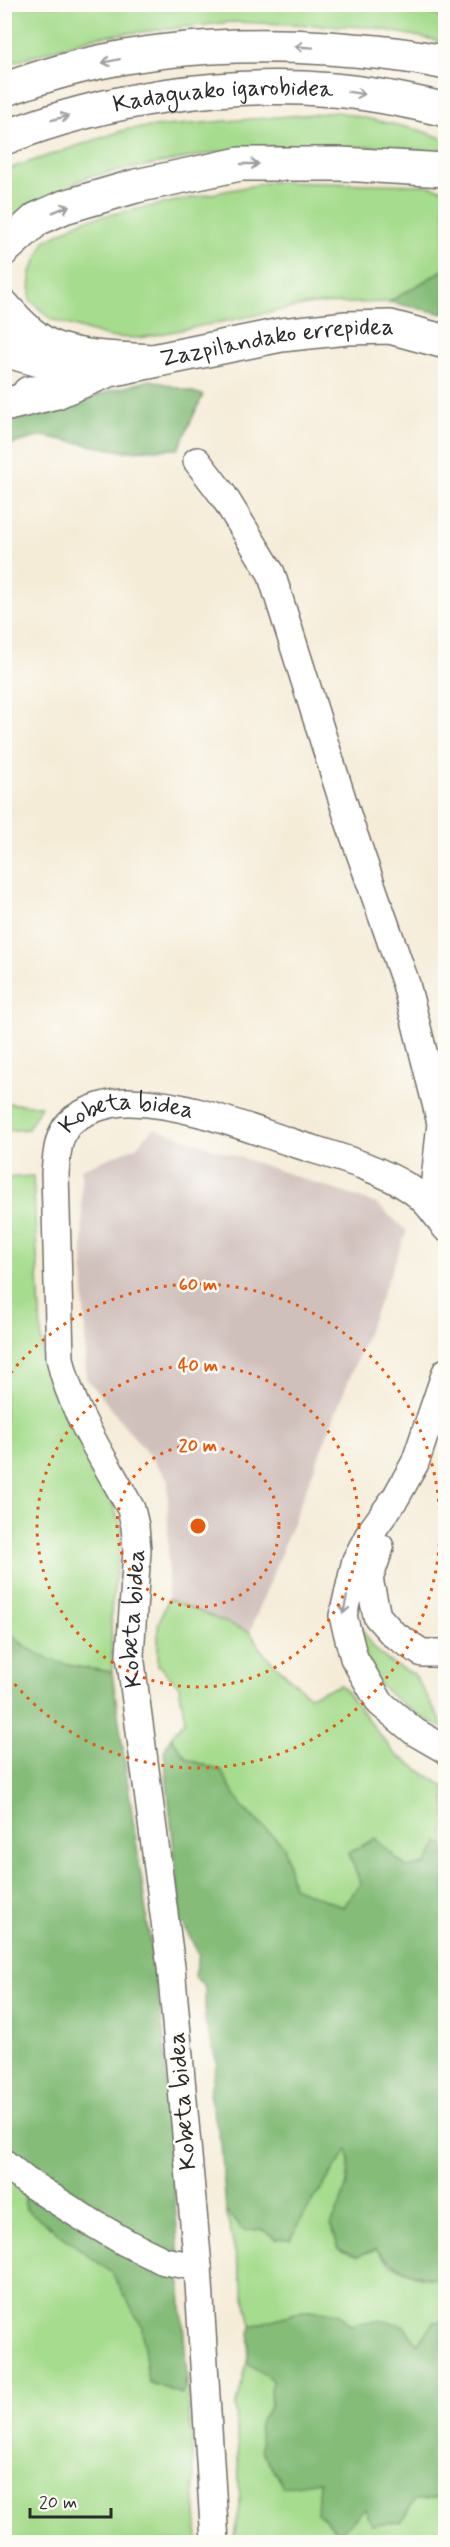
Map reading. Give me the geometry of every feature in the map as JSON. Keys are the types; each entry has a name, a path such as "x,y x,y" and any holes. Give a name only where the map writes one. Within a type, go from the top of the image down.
{"main road":[{"name":"Kadaguako igarobidea","path":"4,90 42,76 141,54 224,45 337,49 411,55 446,63"},
{"name":"Kadaguako igarobidea","path":"4,138 44,122 110,106 190,93 262,87 334,90 446,110"},
{"path":"8,250 37,219 64,207 136,186 240,164 341,164 446,170"},
{"path":"4,307 24,329 57,350 151,362"},
{"name":"Zazpilandako errepidea","path":"4,394 56,392 109,370 281,335 346,328 390,327 446,342"},
{"name":"Zazpilandako errepidea","path":"4,350 72,369 109,370"},
{"path":"4,405 56,392"}],"street":[{"path":"197,461 223,495 270,573 350,824 406,984 443,1114 439,1218"},
{"name":"Kobeta bidea","path":"215,2542 198,2267 171,1967 130,1655 137,1550 135,1526 131,1509 73,1400 60,1358 56,1196 58,1148 62,1132 73,1120 90,1110 128,1102 171,1106 249,1128 369,1167 410,1189 439,1218"},
{"path":"446,1372 415,1463 396,1497 370,1533 356,1560 343,1616 354,1658 380,1703 415,1732 446,1750"},
{"path":"396,1497 369,1579 376,1616 393,1634 423,1653 446,1653"},
{"path":"4,2163 26,2181 125,2242 164,2261 198,2267"}],"shaded area":[{"path":"154,1128 377,1204 407,1231 250,1632 168,1599 168,1479 86,1378 81,1169 136,1147"}],"green space":[{"path":"394,4 445,18 445,42 371,27 231,22 94,37 5,65 5,5"},
{"path":"338,112 419,130 445,139 445,154 398,147 244,147 87,177 24,210 5,224 5,170 128,129"},
{"path":"270,182 426,185 445,190 445,269 389,302 312,304 140,338 108,337 51,319 30,300 31,272 45,241 84,220"},
{"path":"445,269 445,314 389,302"},
{"path":"151,380 203,395 178,449 122,451 42,436 5,446 5,423 54,412 110,391"},
{"path":"5,1103 41,1106 28,1129 5,1131"},
{"path":"33,1176 42,1351 53,1387 113,1505 122,1530 111,1611 112,1672 67,1664 40,1655 16,1639 5,1627 4,1178"},
{"path":"168,1599 250,1632 264,1654 309,1696 341,1685 395,1754 445,1787 445,1846 439,1842 426,1864 407,1868 375,1839 348,1853 361,1883 343,1907 292,1887 284,1846 243,1808 221,1771 187,1759 171,1737 185,1720 179,1686 158,1665 158,1625"},
{"path":"359,1623 369,1641 381,1655 396,1666 414,1674 445,1729 409,1709 386,1691 377,1680 363,1656"},
{"path":"4,1627 16,1639 40,1655 67,1664 112,1672 164,2039 187,2379 182,2394 148,2382 142,2327 112,2273 25,2208 25,2162 5,2143"},
{"path":"171,1737 187,1759 221,1771 243,1808 284,1846 293,1887 343,1907 361,1883 348,1853 375,1839 407,1868 426,1864 439,1842 445,1846 445,2279 408,2272 392,2263 376,2249 358,2256 339,2249 331,2224 348,2179 348,2149 306,2211 291,2239 276,2238 262,2229 244,2231 226,2211 221,2143 209,2094 217,2063 205,2021 205,1988 194,1975 199,1955 181,1920 164,1752"},
{"path":"4,2143 25,2162 25,2208 112,2272 142,2327 148,2382 181,2394 187,2379 198,2542 5,2542"},
{"path":"348,2148 349,2169 346,2187 331,2224 376,2249 390,2264 422,2278 445,2279 445,2322 434,2322 417,2344 378,2320 350,2325 339,2313 307,2310 251,2326 226,2211 244,2231 262,2229 276,2238 291,2239 306,2211"},
{"path":"307,2310 339,2313 350,2325 378,2320 403,2325 417,2344 434,2322 445,2322 445,2473 439,2497 415,2500 401,2522 372,2525 365,2509 338,2534 317,2513 319,2481 283,2487 261,2450 259,2423 270,2407 272,2380 247,2362 251,2326"},
{"path":"247,2362 272,2379 270,2407 259,2423 320,2481 365,2509 401,2522 415,2500 439,2497 445,2473 445,2542 233,2542 240,2506 236,2407"}]}
